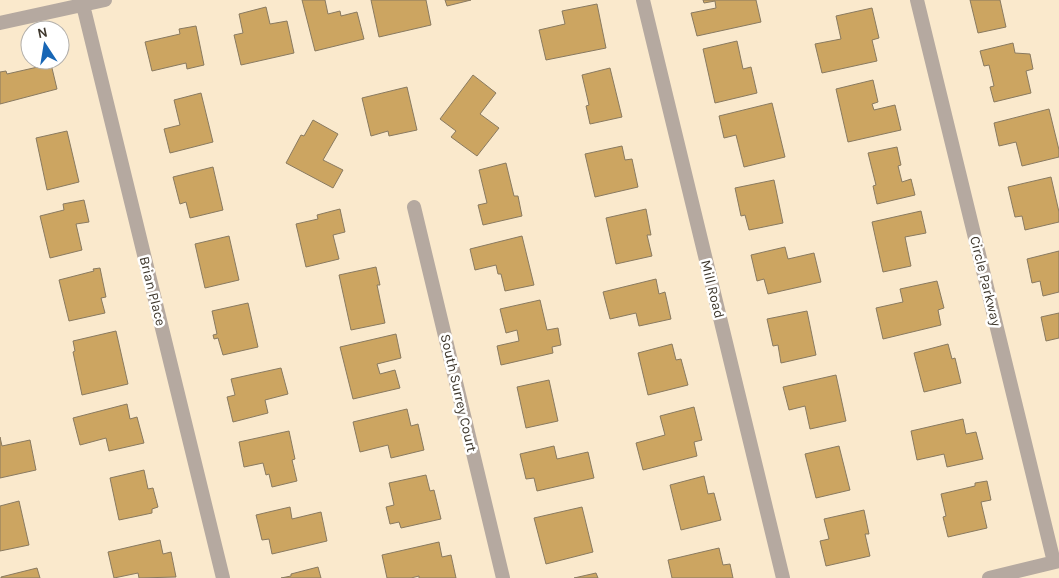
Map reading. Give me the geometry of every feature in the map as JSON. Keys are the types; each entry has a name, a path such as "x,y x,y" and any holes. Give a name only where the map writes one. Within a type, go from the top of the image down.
{"street":[{"path":"0,23 105,0"},
{"name":"Mill Road","path":"642,0 783,578"},
{"name":"Circle Parkway","path":"917,0 1057,562"},
{"name":"Brian Place","path":"83,5 223,578"},
{"name":"South Surrey Court","path":"414,207 503,578"},
{"path":"989,578 1057,562"}],"building":[{"path":"302,0 325,0 328,14 340,11 341,16 357,12 364,39 315,51"},
{"path":"371,0 426,0 431,25 379,37"},
{"path":"445,0 471,0 447,6"},
{"path":"703,0 756,0 761,22 697,36 691,13 716,8 715,1 704,3"},
{"path":"970,0 1000,0 1006,27 978,33"},
{"path":"597,4 606,48 546,60 539,30 565,24 562,11"},
{"path":"266,7 270,24 287,21 294,53 241,65 234,35 243,33 239,14"},
{"path":"872,8 879,38 872,40 877,61 822,73 815,44 841,39 836,16"},
{"path":"196,26 204,65 187,69 186,63 152,71 145,42 180,34 179,29"},
{"path":"737,41 743,69 751,67 757,93 715,103 703,49"},
{"path":"1013,43 1015,53 1030,54 1033,69 1026,71 1031,93 994,102 990,87 994,86 989,65 984,66 980,51"},
{"path":"610,68 622,117 590,124 586,106 589,105 582,75"},
{"path":"25,70 52,70 57,89 0,104 0,72 6,71 7,74"},
{"path":"473,75 496,93 480,114 499,128 477,156 451,137 456,131 440,119"},
{"path":"873,80 878,102 872,104 874,110 895,105 901,130 848,142 836,89"},
{"path":"407,87 417,130 389,136 388,131 371,136 362,98"},
{"path":"201,93 213,142 170,153 164,129 180,125 174,100"},
{"path":"772,103 785,157 744,167 736,135 724,138 719,116"},
{"path":"1049,109 1059,157 1022,166 1016,142 999,146 994,123"},
{"path":"313,120 338,134 323,160 343,170 333,188 286,163 301,135 304,136"},
{"path":"67,131 79,182 47,190 36,138"},
{"path":"622,146 625,160 632,159 638,187 595,197 585,154"},
{"path":"897,147 901,165 898,166 902,182 911,179 915,195 877,204 873,186 876,185 868,153"},
{"path":"506,163 514,196 518,196 522,216 483,225 478,205 487,203 479,170"},
{"path":"213,167 223,210 190,218 186,202 180,204 173,177"},
{"path":"1051,177 1059,212 1059,222 1025,230 1022,216 1015,217 1008,187"},
{"path":"774,180 783,223 749,230 745,215 741,216 735,188"},
{"path":"84,200 89,222 76,224 82,250 50,258 40,216 64,210 63,204"},
{"path":"340,209 345,232 333,235 339,259 306,267 296,224 318,219 317,215"},
{"path":"646,209 651,235 647,235 652,256 616,264 606,218"},
{"path":"921,211 926,233 905,237 911,266 883,272 872,222"},
{"path":"229,236 239,280 205,288 195,244"},
{"path":"522,236 534,285 505,291 501,274 498,274 496,265 475,270 470,249"},
{"path":"785,247 788,259 814,253 821,282 768,294 764,279 757,281 751,255"},
{"path":"1059,251 1059,292 1043,296 1040,281 1032,283 1027,259"},
{"path":"376,267 380,285 377,285 385,323 351,330 339,275"},
{"path":"100,268 106,297 101,298 105,313 69,321 59,280"},
{"path":"656,279 659,294 665,292 671,319 639,326 636,313 610,319 603,292"},
{"path":"937,281 944,308 938,310 941,325 883,339 876,308 903,302 900,289"},
{"path":"540,300 547,330 558,328 561,345 552,347 553,353 501,365 497,346 519,341 517,330 506,333 500,309"},
{"path":"248,303 258,347 223,355 218,338 214,339 213,335 217,334 212,311"},
{"path":"807,311 816,355 781,363 778,345 773,346 767,319"},
{"path":"1059,313 1059,338 1046,341 1041,317"},
{"path":"116,331 128,384 82,395 73,352 75,351 73,341"},
{"path":"396,334 401,358 377,364 380,374 395,370 400,388 353,399 340,347"},
{"path":"672,344 676,360 681,359 688,385 648,395 638,353"},
{"path":"948,344 952,359 955,358 961,383 924,392 914,353"},
{"path":"281,368 288,394 265,400 268,413 233,422 227,397 235,395 231,379"},
{"path":"836,375 846,421 810,429 805,406 789,410 783,387"},
{"path":"549,380 558,421 526,428 517,387"},
{"path":"127,404 130,419 137,417 144,443 109,451 106,438 80,445 73,418"},
{"path":"694,407 702,440 694,442 697,456 643,470 636,443 665,435 660,416"},
{"path":"407,409 411,426 418,424 424,450 391,458 388,445 360,452 353,422"},
{"path":"963,419 966,434 976,432 983,459 947,467 944,454 917,460 911,431"},
{"path":"289,431 295,459 292,460 297,481 272,487 269,474 266,475 263,463 244,467 239,442"},
{"path":"0,437 2,446 30,440 36,470 0,478"},
{"path":"554,446 557,459 588,452 594,478 537,491 534,478 526,479 520,454"},
{"path":"839,446 850,490 816,498 805,454"},
{"path":"144,470 148,489 153,488 158,507 152,509 152,513 119,520 110,478"},
{"path":"426,475 430,491 434,490 441,519 401,528 399,522 390,524 386,507 394,505 389,483"},
{"path":"704,476 708,494 714,493 721,520 681,530 670,485"},
{"path":"987,481 991,500 981,502 987,528 948,537 943,517 946,516 941,494 975,486 975,483"},
{"path":"19,501 29,545 0,551 0,506"},
{"path":"290,507 292,519 321,512 327,541 272,554 269,539 262,540 256,515"},
{"path":"582,507 593,552 546,564 534,518"},
{"path":"864,510 869,534 865,534 870,556 826,566 820,541 829,539 824,519"},
{"path":"160,540 163,554 171,552 176,577 139,578 138,573 114,578 108,552"},
{"path":"439,542 442,557 451,555 456,578 419,578 419,576 387,578 382,555"},
{"path":"719,548 723,565 730,564 733,578 672,578 668,560"},
{"path":"318,567 321,578 281,578 291,576 291,574"},
{"path":"37,568 40,578 1,578 1,577"},
{"path":"596,573 598,578 574,578"}]}
